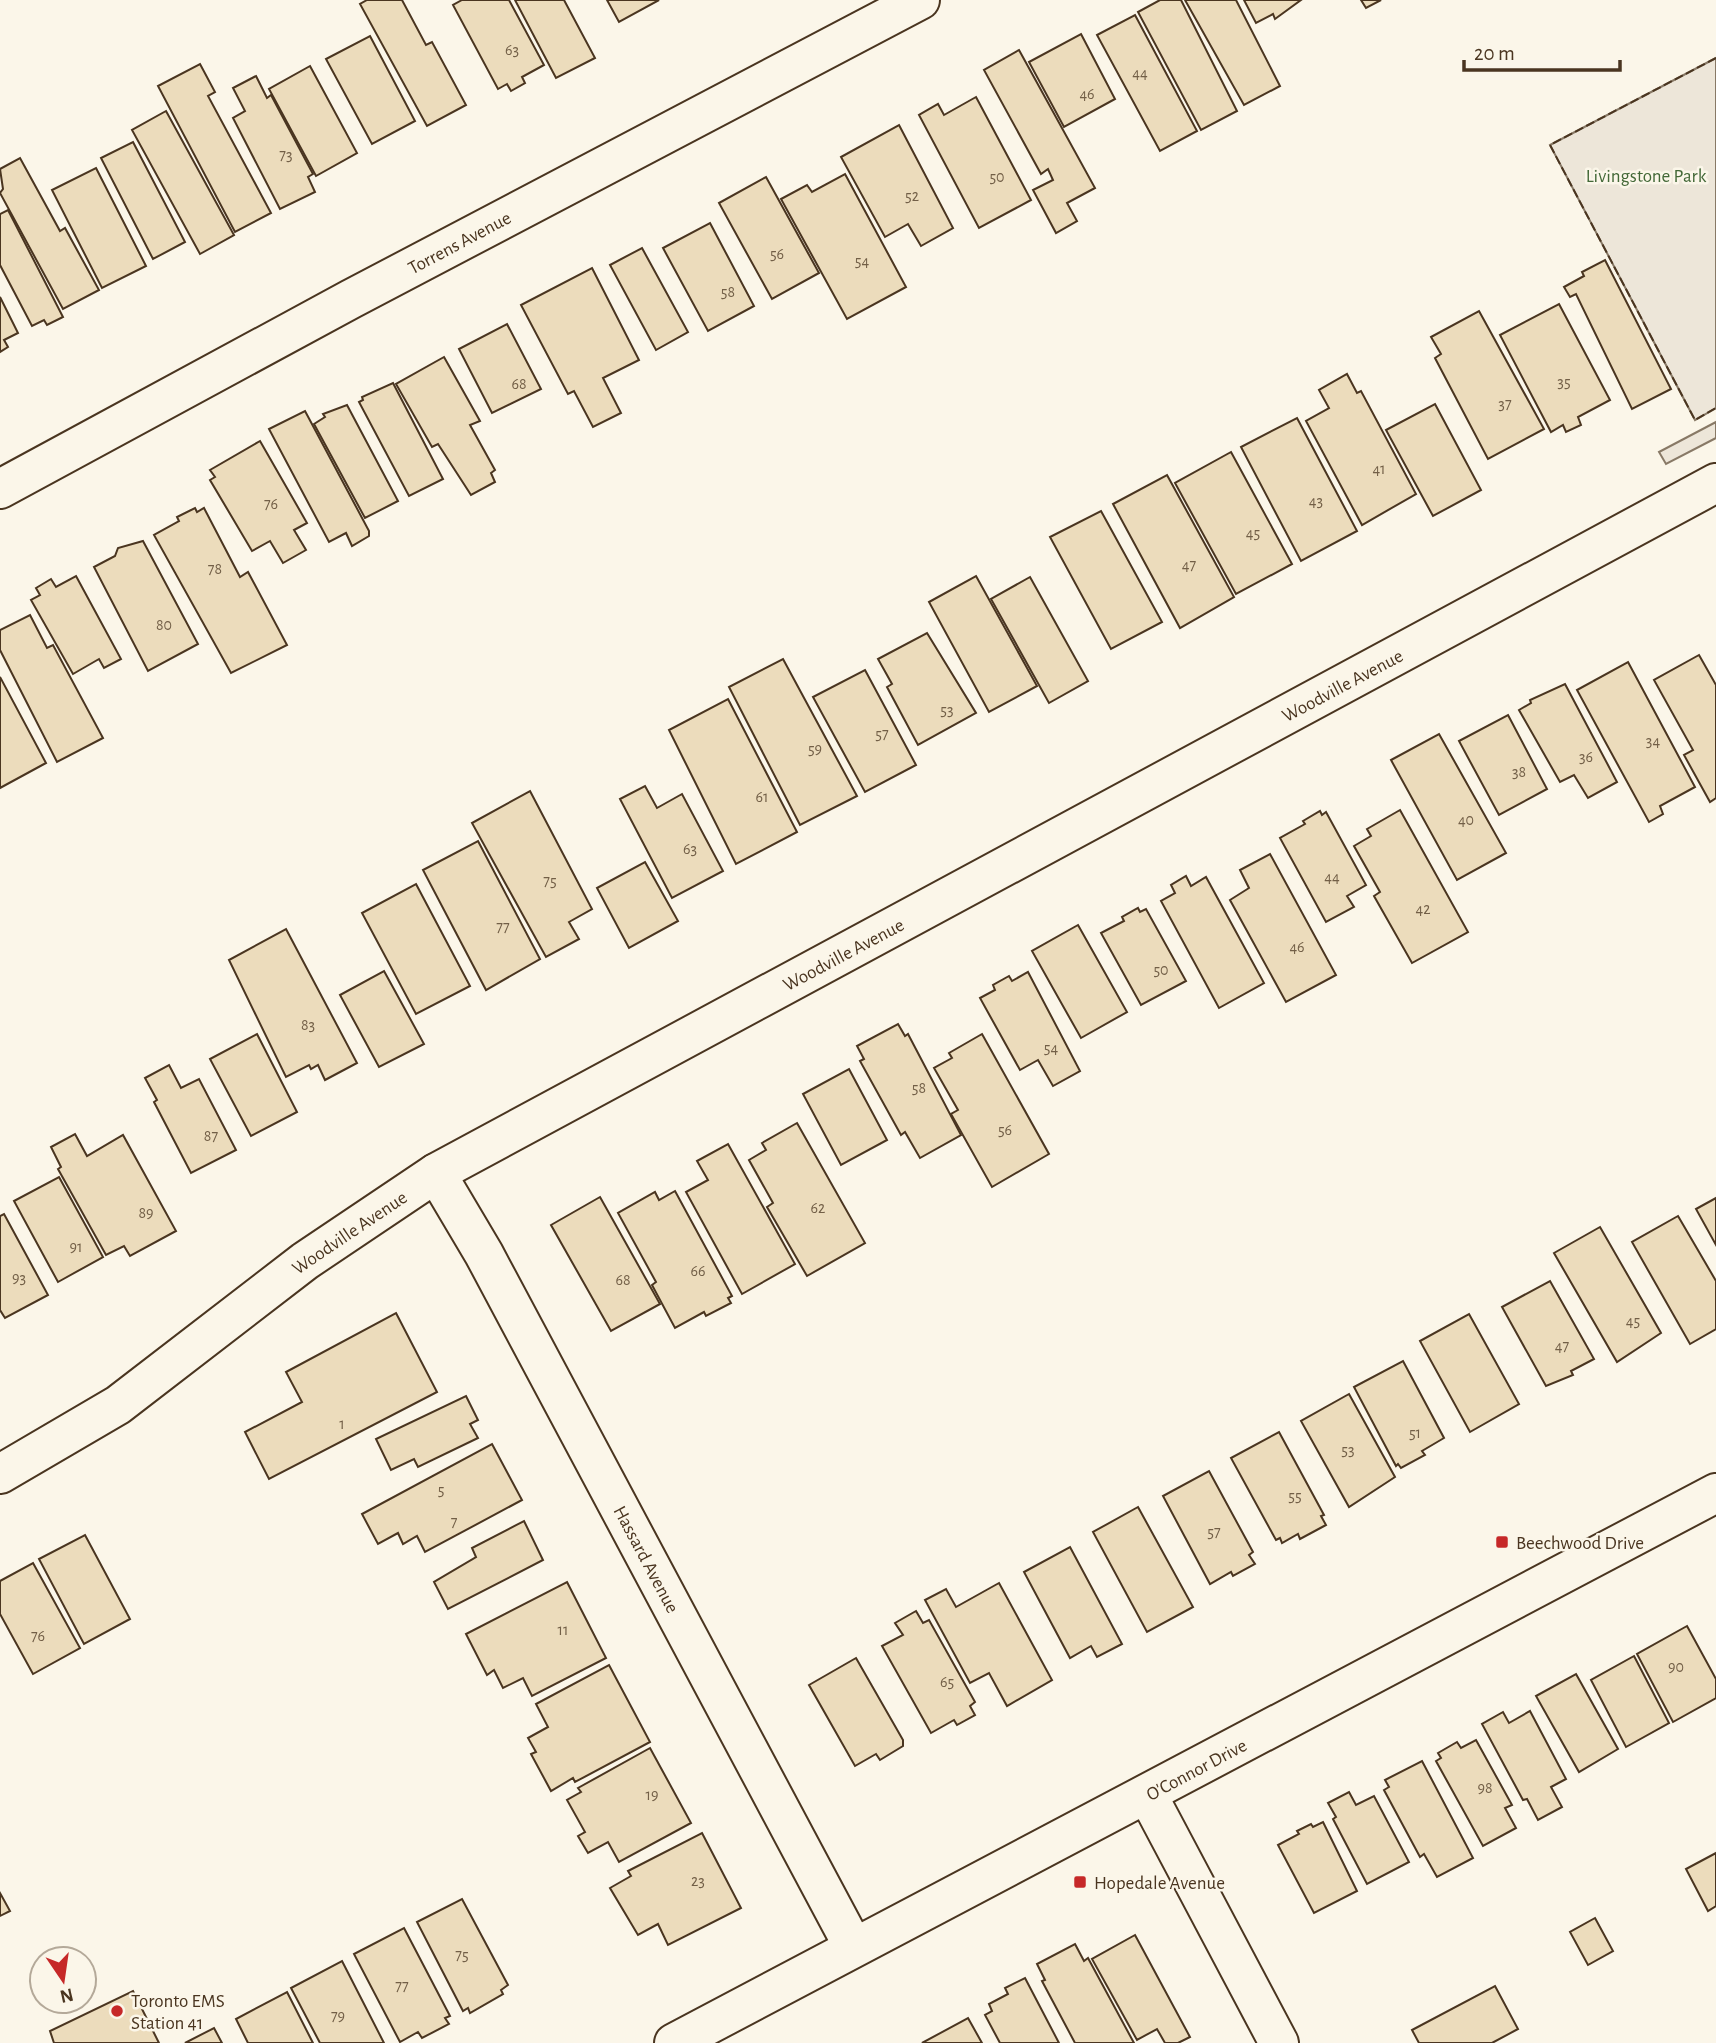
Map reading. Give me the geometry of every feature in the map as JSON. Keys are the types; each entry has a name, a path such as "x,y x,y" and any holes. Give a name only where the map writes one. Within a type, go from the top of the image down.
{"street":[{"name":"Torrens Avenue","path":"0,489 351,299 920,0"},
{"name":"Woodville Avenue","path":"0,1474 118,1405 304,1261 436,1173 1716,483"},
{"name":"Hassard Avenue","path":"436,1173 491,1267 853,1946"},
{"name":"O'Connor Drive","path":"674,2043 853,1946 1716,1493"},
{"path":"1147,1794 1279,2043"}],"green space":[{"name":"Livingstone Park","path":"1716,58 1716,408 1695,420 1550,145"},
{"path":"1716,422 1716,438 1666,464 1659,452"}],"building":[{"path":"367,0 402,0 426,45 432,42 466,105 427,126 360,4"},
{"path":"462,0 509,0 544,65 522,77 525,83 511,91 507,84 498,89 453,5"},
{"path":"515,0 564,0 595,58 556,78"},
{"path":"607,0 659,0 619,22"},
{"path":"1160,0 1181,0 1237,111 1201,130 1138,12"},
{"path":"1185,0 1236,0 1280,86 1244,105"},
{"path":"1244,0 1301,0 1275,19 1273,14 1256,23"},
{"path":"1361,0 1381,0 1366,8"},
{"path":"1135,15 1197,131 1160,151 1097,35"},
{"path":"1081,34 1115,99 1064,127 1029,62"},
{"path":"370,36 415,121 372,144 326,59"},
{"path":"1019,50 1095,188 1067,203 1077,221 1056,233 1033,190 1053,180 1048,169 1041,174 984,70"},
{"path":"200,64 215,92 208,96 271,213 235,232 158,86"},
{"path":"310,66 357,153 316,176 269,89"},
{"path":"256,76 267,98 271,95 313,174 308,177 315,192 280,209 233,118 245,111 233,88"},
{"path":"976,97 1031,200 979,228 919,115 938,104 944,115"},
{"path":"166,111 234,235 200,254 132,130"},
{"path":"899,125 953,228 921,246 908,224 885,237 841,157"},
{"path":"133,142 185,242 153,259 101,158"},
{"path":"20,158 60,231 65,228 99,290 63,309 0,193 3,189 0,169"},
{"path":"96,168 146,266 102,288 52,190"},
{"path":"845,174 906,287 847,319 781,199 807,185 812,192"},
{"path":"766,177 819,273 772,299 719,203"},
{"path":"8,210 63,317 47,325 44,320 32,326 0,265 0,214"},
{"path":"710,223 754,306 708,331 663,248"},
{"path":"642,248 688,332 656,350 610,265"},
{"path":"1605,260 1671,389 1632,409 1576,294 1570,297 1564,287 1584,276 1582,272"},
{"path":"592,268 639,360 603,378 621,413 593,427 574,391 568,394 521,305"},
{"path":"0,297 18,333 4,340 8,347 0,352"},
{"path":"1559,304 1610,400 1578,417 1581,425 1566,432 1563,425 1551,432 1500,335"},
{"path":"1479,311 1544,429 1488,459 1435,358 1441,354 1431,337"},
{"path":"507,324 541,389 492,413 459,349"},
{"path":"444,357 480,421 470,425 495,470 491,473 495,482 471,495 438,444 432,447 396,384"},
{"path":"1347,374 1357,393 1361,391 1416,494 1362,525 1306,421 1329,408 1319,390"},
{"path":"393,383 443,479 409,496 359,402 363,400 362,397"},
{"path":"1435,404 1481,490 1433,516 1386,430"},
{"path":"347,405 398,501 365,518 314,424 325,417 323,414"},
{"path":"305,411 369,531 369,536 352,546 346,533 329,542 269,429"},
{"path":"1297,418 1357,531 1301,561 1241,447"},
{"path":"260,441 307,523 294,530 306,550 283,563 270,541 252,551 210,480 215,477 210,470"},
{"path":"1231,452 1292,564 1236,594 1175,483"},
{"path":"1167,475 1234,597 1180,628 1113,504"},
{"path":"195,508 197,512 204,508 240,577 248,572 287,645 231,673 154,535 179,521 177,517"},
{"path":"1101,511 1162,622 1111,649 1050,537"},
{"path":"143,541 198,644 148,671 94,567 115,556 118,548"},
{"path":"76,576 121,659 104,668 99,659 73,674 31,600 40,595 36,588 51,579 56,587"},
{"path":"976,576 1037,686 989,712 929,602"},
{"path":"1030,577 1088,681 1049,703 991,599"},
{"path":"30,615 47,648 53,645 103,738 57,762 0,650 0,630"},
{"path":"927,633 976,713 918,745 887,687 892,684 878,659"},
{"path":"1699,655 1716,685 1716,798 1710,802 1684,755 1693,750 1654,680"},
{"path":"783,659 857,796 800,825 729,687"},
{"path":"1628,662 1695,787 1660,806 1663,814 1649,822 1577,690"},
{"path":"865,670 916,765 865,792 813,697"},
{"path":"0,677 46,763 0,788"},
{"path":"1565,684 1617,782 1588,798 1574,775 1560,782 1519,710 1531,703 1530,700"},
{"path":"728,699 797,832 736,864 669,730"},
{"path":"1508,715 1547,789 1499,815 1459,741"},
{"path":"1439,734 1506,853 1457,880 1391,760"},
{"path":"645,786 657,808 682,794 723,871 672,898 620,799"},
{"path":"530,791 592,909 569,922 579,939 546,957 472,823"},
{"path":"1400,810 1468,932 1412,963 1374,896 1380,892 1354,846 1371,836 1367,829"},
{"path":"1320,811 1322,815 1326,812 1366,885 1347,896 1354,907 1326,922 1280,838 1305,824 1303,821"},
{"path":"478,841 540,959 486,990 423,870"},
{"path":"1270,854 1336,975 1286,1002 1230,900 1249,888 1240,870"},
{"path":"645,862 678,921 629,948 597,888"},
{"path":"1186,876 1191,886 1206,877 1264,983 1219,1008 1161,901 1175,893 1171,885"},
{"path":"416,884 470,986 416,1014 362,913"},
{"path":"1138,908 1140,912 1146,909 1186,981 1141,1005 1101,933 1124,921 1122,917"},
{"path":"1078,925 1127,1012 1081,1038 1032,951"},
{"path":"286,929 357,1063 325,1080 318,1065 311,1069 309,1065 286,1077 229,960"},
{"path":"384,971 424,1044 379,1067 340,995"},
{"path":"1028,972 1080,1071 1053,1086 1038,1060 1020,1070 980,998 995,990 993,985 1009,976 1012,981"},
{"path":"898,1024 905,1036 908,1034 961,1135 920,1158 905,1132 901,1135 860,1061 864,1059 857,1046"},
{"path":"257,1034 297,1112 251,1136 210,1059"},
{"path":"982,1034 1049,1154 992,1187 951,1114 958,1110 934,1068 952,1058 949,1053"},
{"path":"169,1065 181,1088 199,1079 236,1150 191,1173 154,1102 157,1100 145,1078"},
{"path":"849,1069 887,1140 841,1165 803,1094"},
{"path":"797,1123 865,1243 807,1276 767,1207 773,1203 749,1160 766,1150 762,1143"},
{"path":"75,1134 87,1156 123,1135 176,1231 130,1256 124,1246 106,1255 58,1169 61,1167 51,1147"},
{"path":"728,1144 795,1264 742,1294 686,1192 708,1180 697,1161"},
{"path":"59,1177 103,1257 58,1282 14,1201"},
{"path":"675,1191 732,1296 728,1298 731,1303 706,1316 704,1312 675,1328 652,1285 656,1282 618,1213 655,1192 659,1200"},
{"path":"600,1197 660,1304 611,1331 551,1225"},
{"path":"1716,1198 1716,1245 1696,1209"},
{"path":"4,1214 48,1295 5,1318 0,1310 0,1216"},
{"path":"1678,1216 1716,1281 1716,1329 1690,1344 1632,1242"},
{"path":"1600,1227 1661,1333 1617,1362 1554,1253"},
{"path":"1550,1281 1594,1359 1571,1371 1573,1375 1546,1386 1502,1307"},
{"path":"396,1313 437,1392 269,1479 245,1432 302,1402 286,1372"},
{"path":"1469,1314 1519,1404 1470,1432 1420,1341"},
{"path":"1403,1361 1444,1438 1422,1451 1425,1455 1401,1468 1398,1464 1396,1466 1354,1387"},
{"path":"1349,1394 1395,1477 1349,1507 1301,1421"},
{"path":"466,1396 478,1420 470,1424 478,1438 418,1467 414,1459 391,1470 376,1439"},
{"path":"1279,1432 1324,1515 1321,1516 1326,1525 1300,1539 1298,1534 1282,1543 1280,1538 1276,1540 1231,1458"},
{"path":"492,1444 522,1500 425,1552 417,1536 403,1544 398,1533 378,1544 362,1514"},
{"path":"1209,1471 1253,1552 1249,1555 1255,1564 1233,1576 1231,1572 1210,1584 1163,1496"},
{"path":"1138,1507 1193,1607 1147,1632 1093,1532"},
{"path":"524,1521 543,1560 448,1609 434,1582 476,1557 472,1548"},
{"path":"85,1535 130,1619 84,1644 39,1559"},
{"path":"1070,1547 1122,1644 1097,1657 1091,1646 1070,1658 1024,1572"},
{"path":"33,1563 80,1648 33,1674 0,1614 0,1581"},
{"path":"567,1582 606,1658 532,1696 523,1678 503,1688 494,1670 487,1675 466,1634"},
{"path":"999,1583 1052,1680 1007,1706 989,1673 970,1683 925,1600 946,1589 956,1607"},
{"path":"916,1611 923,1623 929,1620 975,1702 970,1706 975,1715 957,1725 954,1720 931,1733 882,1646 903,1635 895,1623"},
{"path":"1687,1626 1716,1679 1716,1698 1673,1722 1637,1654"},
{"path":"1634,1656 1669,1723 1626,1747 1591,1680"},
{"path":"856,1658 903,1740 903,1746 880,1760 876,1754 855,1766 809,1685"},
{"path":"609,1665 650,1742 575,1782 573,1778 551,1791 531,1754 536,1752 528,1738 548,1727 536,1704"},
{"path":"1576,1674 1618,1749 1579,1772 1536,1696"},
{"path":"1530,1711 1566,1779 1551,1787 1562,1807 1538,1820 1527,1799 1523,1800 1482,1724 1503,1712 1509,1723"},
{"path":"1476,1740 1512,1805 1505,1808 1516,1828 1483,1846 1436,1761 1441,1758 1438,1753 1457,1742 1461,1748"},
{"path":"650,1748 691,1823 619,1862 608,1842 588,1853 578,1836 585,1832 567,1800 581,1792 578,1788"},
{"path":"1422,1761 1473,1858 1437,1877 1424,1854 1420,1857 1384,1790 1389,1787 1385,1780"},
{"path":"1349,1792 1356,1805 1374,1796 1409,1862 1367,1884 1333,1819 1336,1817 1328,1803"},
{"path":"1323,1822 1357,1891 1314,1913 1278,1845 1299,1834 1297,1831"},
{"path":"702,1833 741,1908 668,1945 658,1924 638,1935 610,1888 631,1876 628,1871"},
{"path":"1716,1853 1716,1906 1708,1911 1686,1869"},
{"path":"0,1893 10,1911 0,1916"},
{"path":"462,1899 508,1985 501,1990 503,1994 470,2013 468,2008 463,2011 417,1922"},
{"path":"1595,1918 1613,1951 1588,1965 1570,1932"},
{"path":"404,1928 450,2016 445,2018 449,2024 422,2038 418,2032 400,2042 354,1954"},
{"path":"1135,1935 1190,2037 1178,2043 1165,2043 1157,2029 1137,2040 1092,1959"},
{"path":"1075,1944 1084,1961 1088,1958 1134,2043 1075,2043 1042,1981 1045,1980 1037,1964"},
{"path":"342,1961 384,2043 320,2043 291,1988"},
{"path":"1025,1978 1059,2043 1000,2043 985,2015 992,2011 989,2004 1008,1994 1005,1988"},
{"path":"1495,1986 1518,2029 1492,2043 1419,2043 1412,2030"},
{"name":"Toronto EMS Station 41","path":"133,1991 159,2043 54,2043 50,2031 83,2015 98,2015 98,2008"},
{"path":"287,1992 313,2043 248,2043 236,2019"},
{"path":"968,2018 982,2043 922,2043"},
{"path":"214,2028 222,2043 185,2043"}],"fence":[{"path":"1716,58 1550,145 1695,420 1716,408"}],"place":[{"name":"Beechwood Drive","path":"1502,1542"},
{"name":"Hopedale Avenue","path":"1080,1882"},
{"name":"Toronto EMS Station 41","path":"117,2011"}]}
